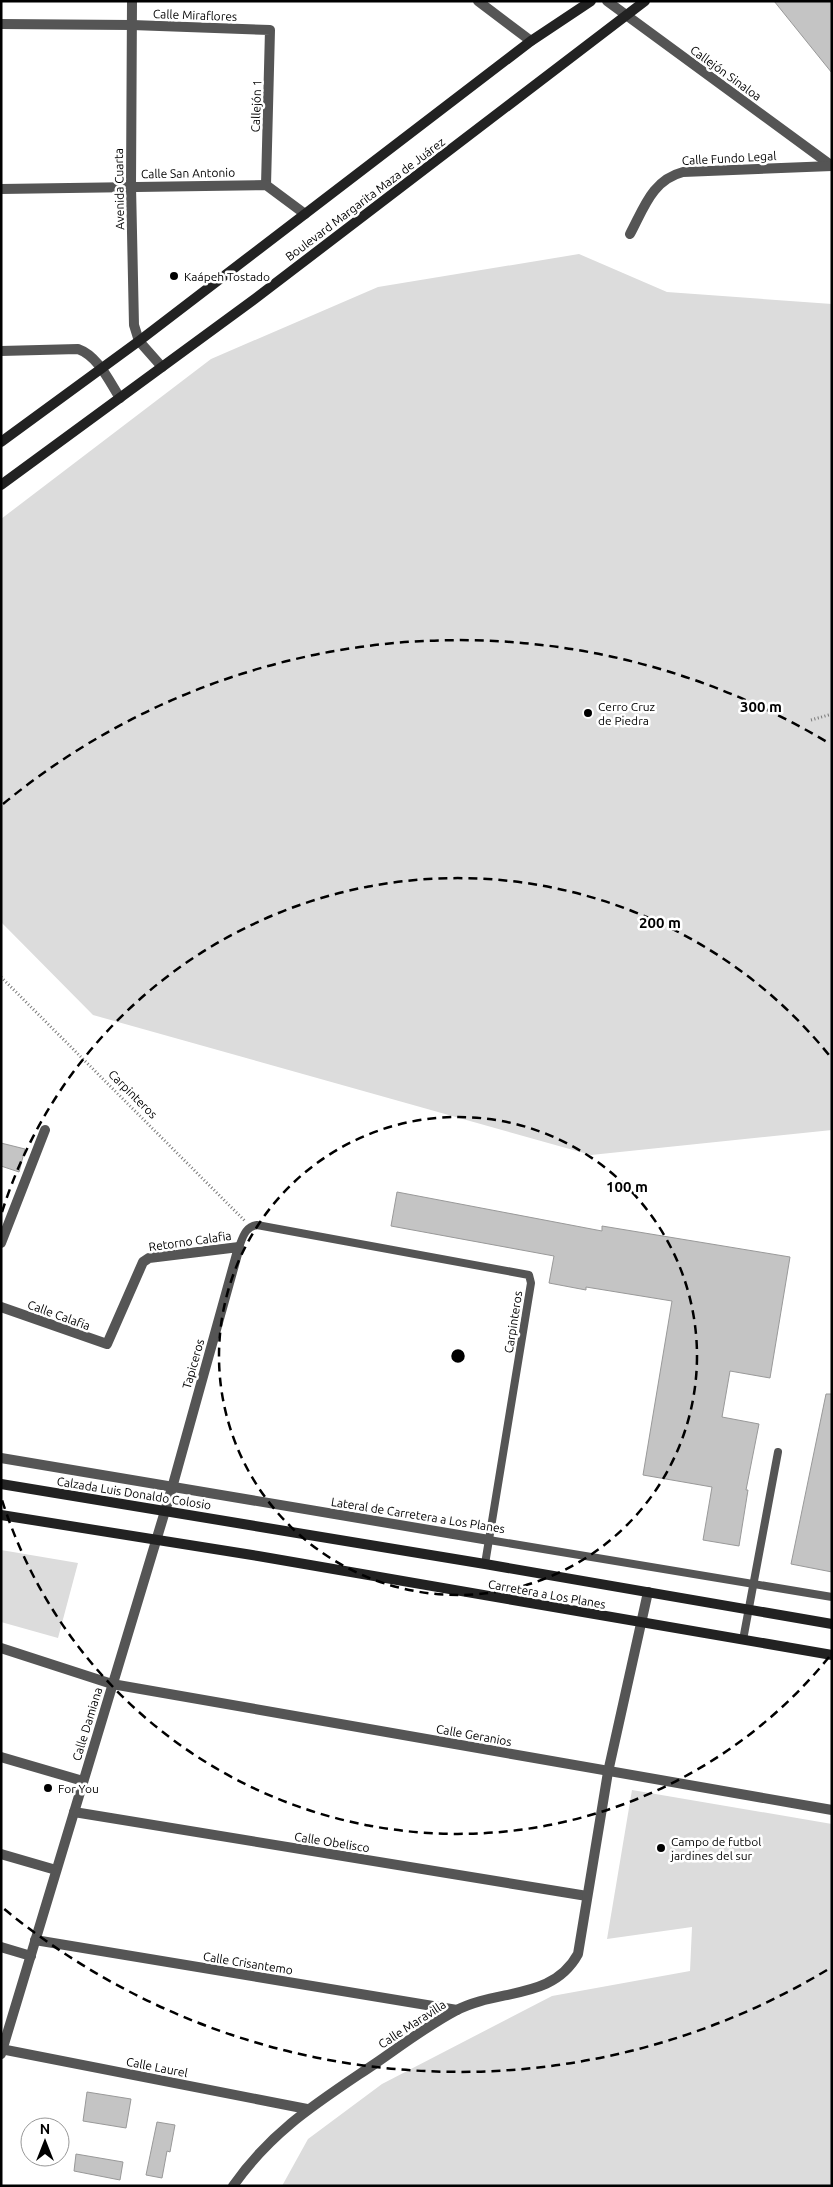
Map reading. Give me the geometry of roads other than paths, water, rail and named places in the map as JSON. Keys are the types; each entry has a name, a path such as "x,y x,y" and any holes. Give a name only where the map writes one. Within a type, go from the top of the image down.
{"main road":[{"name":"Boulevard Margarita Maza de Juárez","path":"1,442 139,341 531,42 591,1"},
{"name":"Boulevard Margarita Maza de Juárez","path":"1,485 256,298 645,1"},
{"name":"Calzada Luis Donaldo Colosio","path":"1,1484 264,1527"},
{"path":"1,1516 155,1541"},
{"name":"Carretera a Los Planes","path":"264,1527 832,1624"},
{"name":"Carretera a Los Planes","path":"155,1541 258,1556 832,1655"}],"street":[{"name":"Avenida Cuarta","path":"132,1 131,186 134,325 139,341 162,367"},
{"path":"478,1 531,42"},
{"name":"Callejón Sinaloa","path":"607,1 832,166"},
{"name":"Calle Miraflores","path":"1,24 132,24 268,30"},
{"name":"Callejón 1","path":"266,185 271,32 268,30"},
{"name":"Calle Fundo Legal","path":"630,234 656,186 673,174 832,166"},
{"path":"266,185 305,214"},
{"name":"Calle San Antonio","path":"1,189 266,185"},
{"path":"1,351 78,349 92,356 120,398"},
{"path":"1,1243 45,1130"},
{"name":"Retorno Calafia","path":"108,1342 143,1262 148,1258 239,1247"},
{"name":"Tapiceros","path":"172,1488 239,1247"},
{"name":"Calle Calafia","path":"1,1307 104,1344 108,1342"},
{"name":"Lateral de Carretera a Los Planes","path":"1,1458 489,1540"},
{"name":"Calle Damiana","path":"2,2051 172,1488"},
{"name":"Calle Maravilla","path":"233,2186 252,2159 307,2109 432,2024 457,2010 500,1996 530,1990 555,1980 570,1967 578,1954 608,1772 648,1592"},
{"name":"Calle Geranios","path":"1,1648 112,1684 832,1810"},
{"path":"1,1757 83,1781"},
{"name":"Calle Obelisco","path":"74,1812 587,1896"},
{"path":"1,1854 56,1870"},
{"name":"Calle Crisantemo","path":"35,1940 457,2010"},
{"path":"1,1947 31,1956"},
{"name":"Calle Laurel","path":"2,2051 307,2109"}],"lane":[{"name":"Carpinteros","path":"239,1247 250,1226 276,1228 529,1275 531,1282 485,1564"},
{"path":"742,1640 778,1452"},
{"name":"Lateral de Carretera a Los Planes","path":"489,1540 832,1597"}],"place":[{"name":"Kaápeh Tostado","path":"174,276"},
{"name":"Cerro Cruz de Piedra","path":"588,713"},
{"name":"For You","path":"48,1788"},
{"name":"Campo de futbol jardines del sur","path":"661,1848"}]}
